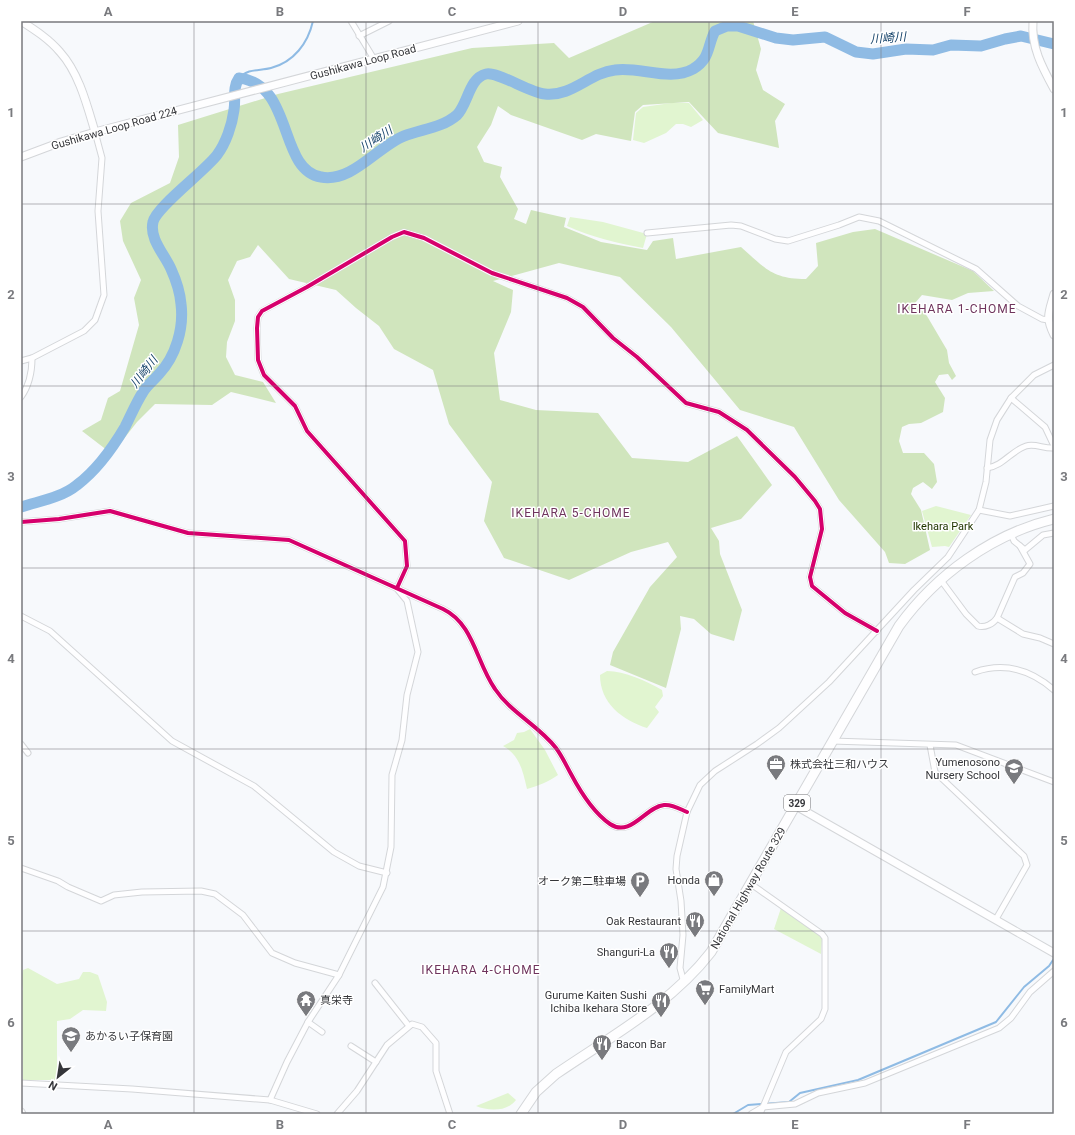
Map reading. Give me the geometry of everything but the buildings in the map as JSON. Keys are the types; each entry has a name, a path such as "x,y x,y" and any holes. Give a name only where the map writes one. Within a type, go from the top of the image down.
{"highway":[{"name":"National Highway Route 329","path":"521,1114 536,1092 556,1074 674,992 684,983 717,943 899,626 923,596 940,579 990,545 1011,534 1054,519"}],"main road":[{"path":"21,21 53,44 66,60 80,88 95,132"},
{"name":"Gushikawa Loop Road","path":"209,102 518,21"},
{"path":"1032,24 1033,44 1039,61 1054,89"},
{"name":"Gushikawa Loop Road 224","path":"21,157 61,142 95,132 209,102"},
{"path":"1054,294 1048,320 1054,335"},
{"path":"796,806 1054,953"}],"street":[{"path":"351,21 374,59"},
{"path":"359,36 389,21"},
{"path":"21,361 32,358 84,331 95,320 104,295 98,211 102,158 95,132"},
{"path":"647,233 730,225 741,226 775,239 788,241 839,226 859,217 879,221 976,269 1018,306 1042,319 1048,320"},
{"path":"397,588 407,566 405,540 307,431 295,406 264,375 258,360 257,328 258,317 265,308 307,287 392,237 404,232 424,238 501,276 572,301 583,307 613,338 638,357 686,403 719,412 747,430 809,492 820,509 822,529 810,577 812,586 845,612 877,631"},
{"path":"21,397 25,391 32,371 32,358"},
{"path":"684,983 680,968 682,921 676,868 681,836 687,812 704,781 779,728 829,682 914,590 948,557 979,510 986,482 990,440 997,420 1011,398 1034,375 1054,365"},
{"path":"987,468 994,467 1020,449 1028,446 1054,447 1045,427 1011,398"},
{"path":"979,510 1010,516 1054,506"},
{"path":"21,522 59,519 110,511 188,533 289,540 443,609 458,619 473,644 489,679 498,694 506,704 556,747 582,793 610,824 617,827 629,826 656,808 664,805 687,812"},
{"path":"1020,546 1025,550 1043,535 1054,533"},
{"path":"940,579 966,614 978,626 986,626 995,622 1015,577 1023,573 1030,564 1011,534"},
{"path":"270,1100 286,1062 308,1022 339,975 383,887 387,873 391,847 392,775 402,740 407,694 418,652 407,601 397,588"},
{"path":"914,590 923,596"},
{"path":"21,616 50,631 172,741 254,786 334,852 359,866 387,873"},
{"path":"997,618 1023,634 1040,638 1054,644"},
{"path":"974,672 999,666 1016,668 1046,683 1054,690"},
{"path":"832,741 956,745 968,748 1054,782"},
{"path":"21,744 28,753"},
{"path":"930,745 934,772 1024,856 1027,865 996,919"},
{"path":"21,868 58,881 68,887 101,901 114,896 142,892 201,891 215,894 243,915 272,953 295,963 339,975"},
{"path":"751,884 822,934 825,938 825,1009 821,1019 786,1052 760,1114"},
{"path":"751,1114 763,1106 795,1104 818,1093 865,1083 999,1028 1011,1018 1030,992 1054,972"},
{"path":"375,983 409,1026"},
{"path":"308,1022 322,1032"},
{"path":"337,1114 357,1091 392,1039 409,1026 418,1024 436,1044 436,1071 450,1114"},
{"path":"351,1046 376,1062"},
{"path":"21,1083 132,1089 270,1100 317,1114"}],"green space":[{"path":"655,21 753,21 761,49 756,70 763,90 785,104 775,121 779,148 718,133 689,102 643,105 635,112 631,141 596,134 582,140 511,115 498,106 491,125 477,147 484,162 502,167 500,177 518,209 514,219 526,224 531,210 566,218 564,227 601,242 647,250 653,241 673,238 676,259 741,247 770,271 785,277 806,279 818,266 816,243 853,232 875,229 973,271 994,291 968,293 952,300 922,295 915,303 927,316 947,350 949,363 956,376 952,380 948,374 939,375 935,382 945,398 943,412 921,423 909,424 902,427 899,441 903,453 924,453 934,464 937,482 932,489 923,482 913,488 911,494 921,510 930,550 905,564 889,563 885,552 839,500 794,427 740,410 671,327 620,277 559,263 493,281 513,290 511,312 494,353 500,400 536,410 598,413 632,458 688,462 737,436 772,485 741,519 711,528 719,541 720,554 742,610 734,641 711,634 694,619 680,616 681,629 666,688 610,665 613,652 650,587 677,557 668,542 631,552 569,580 504,558 484,521 492,482 449,424 433,370 394,349 379,326 336,290 289,279 258,245 250,257 237,261 228,280 235,300 235,321 227,342 226,357 235,375 263,382 276,403 231,392 212,405 155,404 137,422 112,454 82,431 101,420 108,398 120,391 139,325 134,298 141,280 123,241 120,221 131,203 170,183 179,157 178,125 278,94 472,48 554,43 569,58"},
{"path":"671,103 689,103 703,120 691,127 683,124 676,124 666,133 644,143 633,140 636,113 643,107"},
{"path":"570,217 603,222 647,234 643,248 604,239 567,226"},
{"name":"Ikehara Park","path":"936,506 971,515 949,547 932,547 922,511"},
{"path":"607,671 614,671 628,675 662,690 663,696 655,707 659,712 647,728 638,725 621,715 608,702 601,685 600,675"},
{"path":"530,729 545,750 558,775 543,784 527,789 520,764 513,754 503,746 514,740 517,733"},
{"path":"781,908 820,936 822,939 821,954 774,929"},
{"path":"28,968 57,984 79,979 83,972 90,972 98,975 107,1002 106,1011 83,1010 70,1019 57,1021 57,1080 23,1080 21,991 23,990 21,979 23,970"},
{"path":"508,1093 516,1100 508,1107 486,1109 476,1106"}],"waterway":[{"path":"239,78 250,71 271,68 287,61 304,44 313,21"},
{"name":"川崎川","path":"21,507 50,499 64,493 77,485 91,473 104,459 120,435 145,389 165,367 170,359 178,341 182,313 178,286 173,273 155,241 152,228 153,222 162,208 211,162 220,150 232,122 235,106 235,90 239,78 257,84 269,95 278,110 298,159 307,171 321,177 332,177 343,175 354,169 384,147 404,136 438,126 457,115 464,105 472,86 480,76 491,74 539,93 555,94 572,89 597,75 615,70 624,69 665,74 684,73 693,69 703,61 708,52 712,36 715,31 727,26 738,26 776,38 793,40 825,37 856,52 873,54 906,49 933,50 951,45 981,46 1021,36 1054,44"},
{"path":"733,1114 748,1105 789,1102 800,1093 858,1080 996,1022 1024,987 1049,966 1053,960"}],"cycle path":[{"path":"397,588 407,566 405,541 307,431 295,406 264,375 258,360 257,328 258,317 262,311 307,287 392,237 404,232 424,238 492,273 567,298 583,307 613,338 637,357 686,403 719,412 747,430 795,477 820,509 822,529 810,577 812,586 845,613 877,631"},
{"path":"21,522 59,519 110,511 188,533 289,540 443,609 453,616 462,624 474,644 483,667 501,697 541,732 556,748 588,801 598,814 610,824 618,827 631,825 650,811 664,805 673,806 687,812"}],"place":[{"name":"株式会社三和ハウス","path":"776,781"},
{"name":"Yumenosono Nursery School","path":"1014,785"},
{"name":"Honda","path":"714,897"},
{"name":"オーク第二駐車場","path":"640,898"},
{"name":"Oak Restaurant","path":"695,938"},
{"name":"Shanguri-La","path":"669,969"},
{"name":"FamilyMart","path":"705,1006"},
{"name":"真栄寺","path":"306,1017"},
{"name":"Gurume Kaiten Sushi Ichiba Ikehara Store","path":"661,1018"},
{"name":"あかるい子保育園","path":"71,1053"},
{"name":"Bacon Bar","path":"602,1061"}],"district":[{"name":"IKEHARA 1-CHOME","path":"957,309"},
{"name":"IKEHARA 5-CHOME","path":"571,513"},
{"name":"IKEHARA 4-CHOME","path":"481,970"}]}
